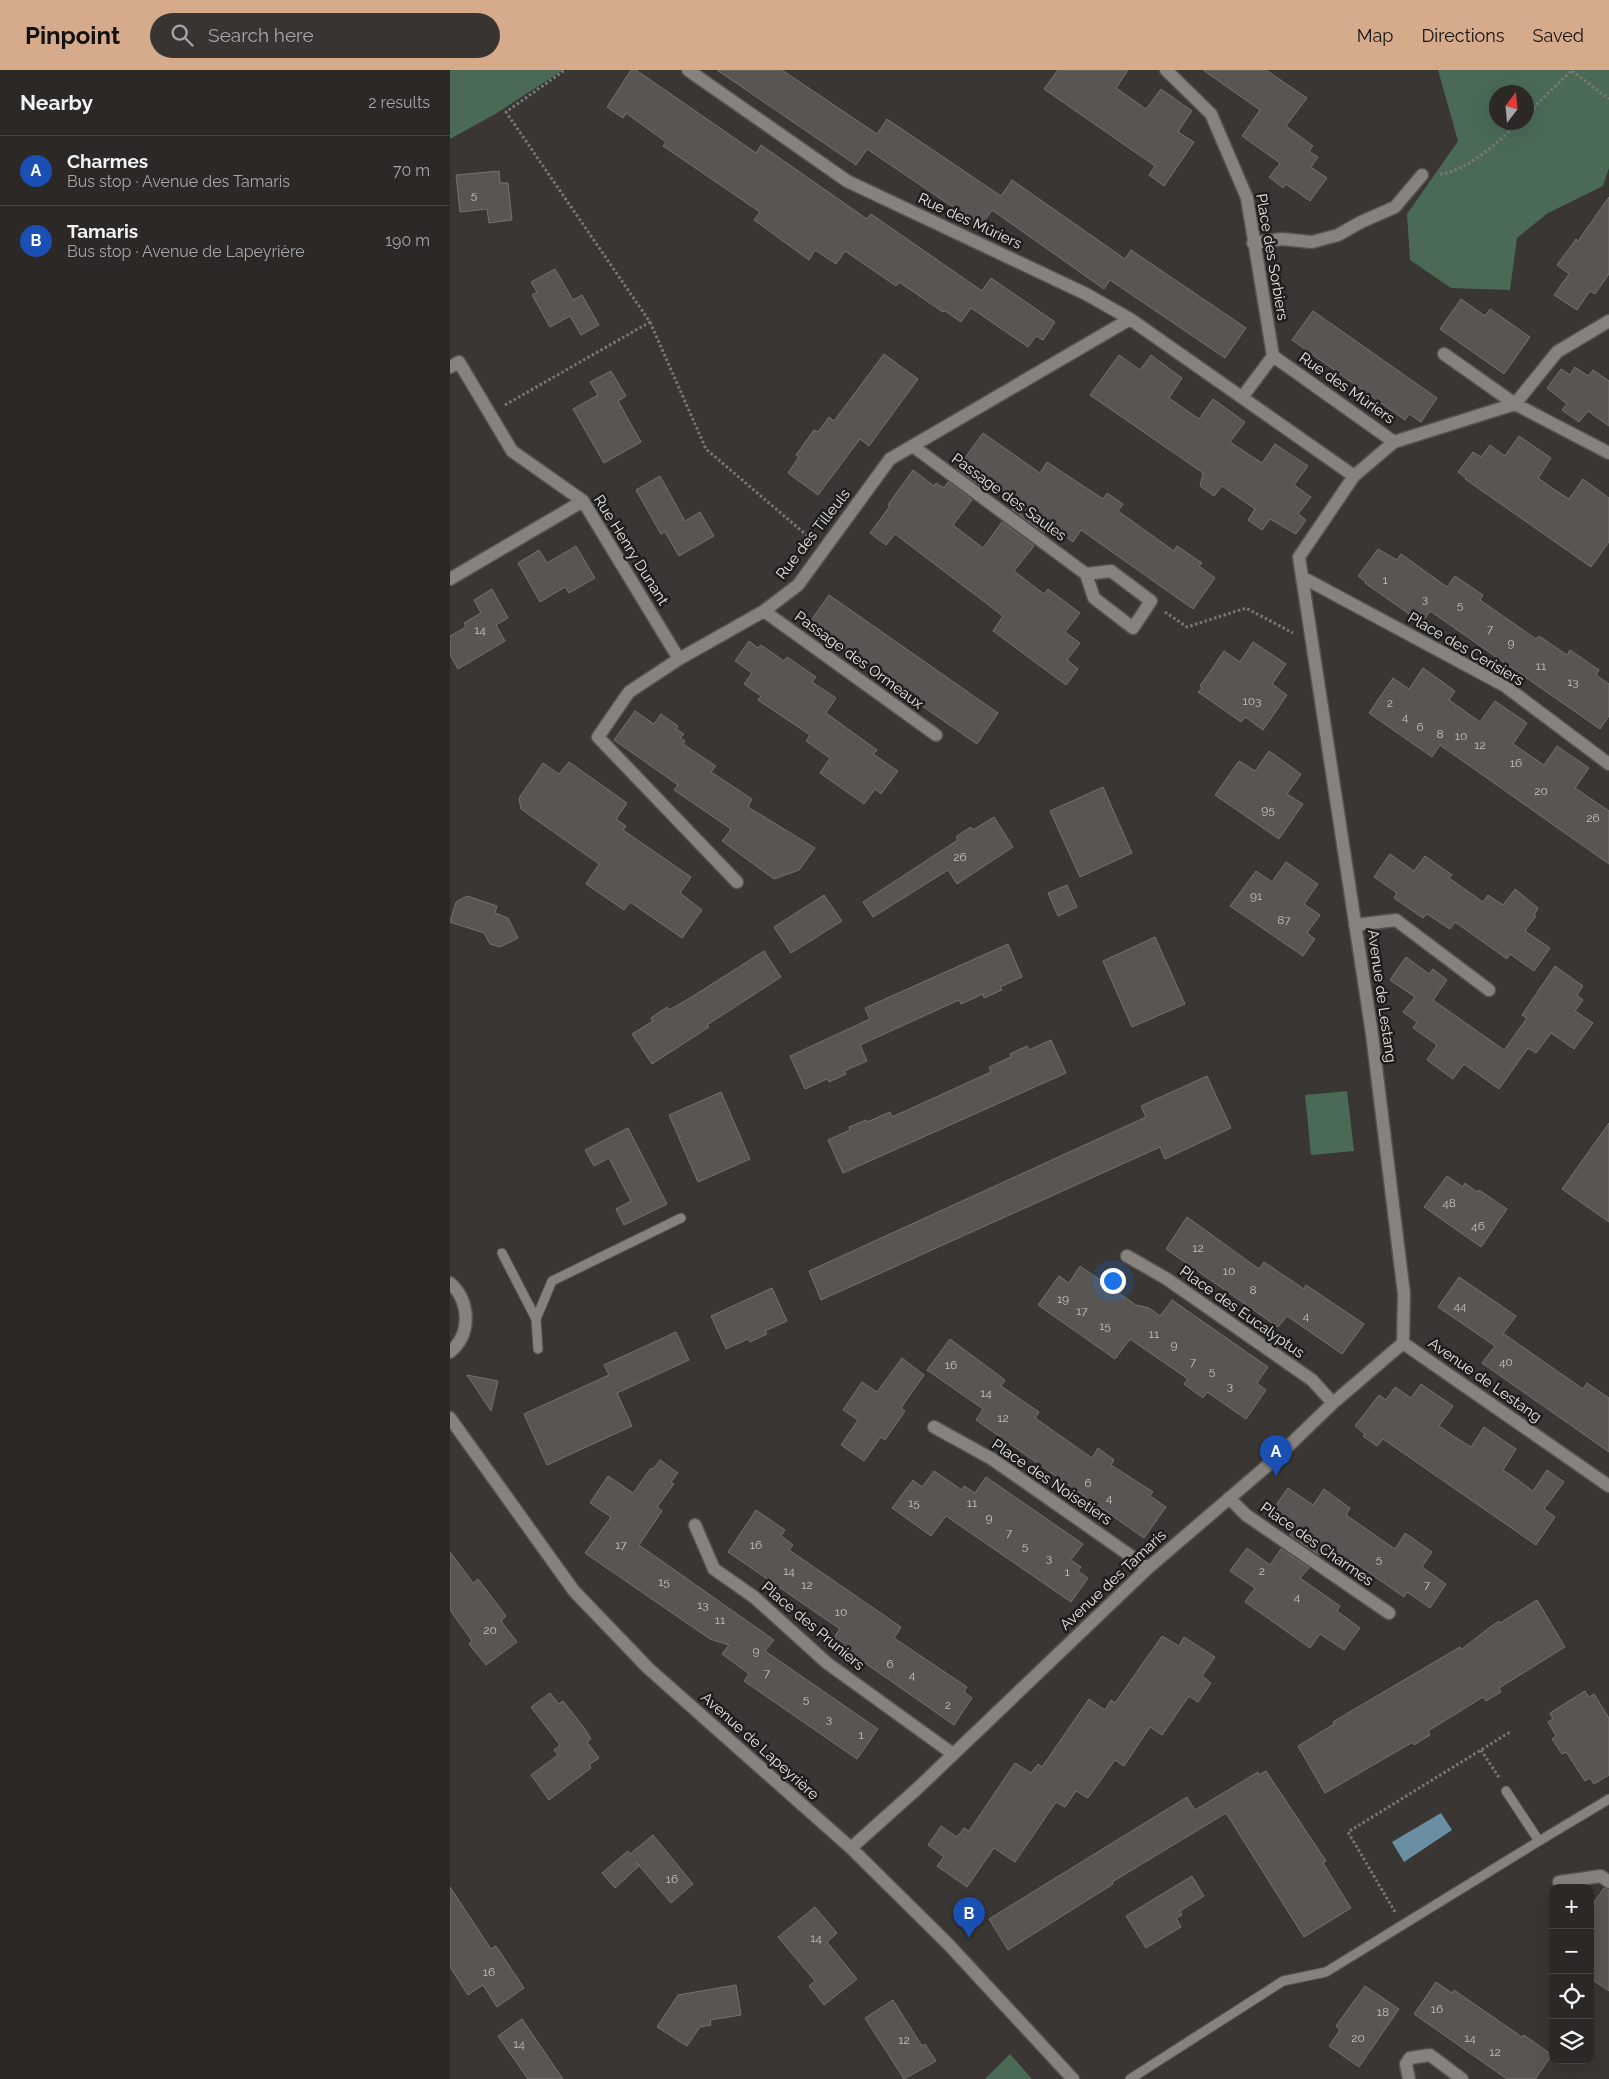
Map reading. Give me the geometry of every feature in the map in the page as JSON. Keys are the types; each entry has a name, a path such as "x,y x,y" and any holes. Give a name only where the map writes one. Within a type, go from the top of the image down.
{"street":[{"name":"Rue des Mûriers","path":"688,70 847,181 1086,294 1130,319 1354,476"},
{"name":"Place des Sorbiers","path":"1166,70 1211,114 1247,198 1273,356"},
{"path":"1253,243 1282,239 1312,242 1338,235 1361,222 1396,207 1422,175"},
{"name":"Rue des Tilleuls","path":"737,882 598,737 629,692 679,659 764,611 798,585 890,459 914,447 1130,319"},
{"path":"1394,442 1515,404 1557,352 1609,321"},
{"path":"1444,354 1515,404 1609,453"},
{"name":"Rue des Mûriers","path":"1273,356 1394,442"},
{"path":"1242,396 1273,356"},
{"name":"Rue Henry Dunant","path":"450,367 459,362 512,451 583,501 679,659"},
{"name":"Avenue de Lestang","path":"1394,442 1354,476 1299,557 1372,1034 1404,1294 1403,1343 1609,1486"},
{"name":"Passage des Saules","path":"914,447 1086,574"},
{"path":"450,579 583,501"},
{"path":"1111,571 1150,601 1133,628 1094,598 1086,574 1111,571"},
{"name":"Place des Cerisiers","path":"1302,577 1505,686 1608,762"},
{"name":"Passage des Ormeaux","path":"764,611 936,736"},
{"path":"1355,925 1396,920 1489,990"},
{"name":"Place des Eucalyptus","path":"1127,1256 1167,1279 1312,1380 1333,1403"},
{"path":"450,1283 463,1300 466,1327 461,1339 450,1352"},
{"name":"Avenue des Tamaris","path":"851,1848 953,1754 1148,1568 1275,1459 1333,1403 1403,1343"},
{"name":"Avenue de Lapeyrière","path":"450,1418 574,1591 648,1668 851,1848 949,1945 1073,2079"},
{"name":"Place des Noisetiers","path":"934,1427 992,1459 1148,1568"},
{"name":"Place des Charmes","path":"1229,1498 1246,1515 1388,1613"},
{"name":"Place des Pruniers","path":"695,1525 714,1569 754,1597 827,1663 953,1754"},
{"path":"1559,1882 1601,1876 1609,1882"},
{"path":"1409,2079 1406,2064 1410,2058 1430,2055 1462,2079"}],"lane":[{"path":"536,1319 552,1281 681,1218"},
{"path":"502,1253 536,1319 538,1349"},
{"path":"1506,1791 1539,1842"},
{"path":"1130,2079 1283,1981 1326,1972 1609,1799"}],"path":[{"path":"565,70 506,112 650,322 706,449 824,550"},
{"path":"1534,107 1572,70 1609,99"},
{"path":"1422,175 1446,174 1464,166 1500,141 1511,130"},
{"path":"490,414 650,322"},
{"path":"1150,601 1187,627 1246,608 1311,642"},
{"path":"1403,1925 1348,1832 1510,1732"},
{"path":"1481,1750 1506,1791"}],"green space":[{"path":"450,70 563,70 497,113 450,139"},
{"path":"1438,70 1609,70 1609,168 1603,186 1548,213 1517,238 1510,290 1451,288 1410,260 1407,214 1458,141"},
{"path":"1347,1091 1354,1151 1311,1155 1305,1095"},
{"path":"1010,2054 1032,2079 985,2079"}],"water":[{"path":"1441,1813 1452,1830 1404,1862 1392,1842"}],"building":[{"path":"631,70 636,70 756,153 761,145 867,219 871,214 982,291 991,278 1055,322 1043,340 1036,336 1028,347 971,308 961,322 899,282 896,286 845,251 836,264 815,250 809,260 754,220 760,212 663,146 666,142 626,113 623,118 607,107"},
{"path":"717,70 782,70 877,134 887,119 1001,196 1012,180 1125,259 1131,250 1246,328 1225,358 1110,280 1104,289 992,210 981,226 867,149 856,165"},
{"path":"1058,70 1128,70 1116,88 1146,109 1161,89 1192,111 1178,132 1194,142 1164,186 1149,175 1155,166 1044,89"},
{"path":"1203,70 1266,70 1307,98 1286,126 1313,146 1309,151 1318,157 1311,167 1327,178 1310,201 1286,184 1283,188 1269,177 1280,163 1242,136 1260,110"},
{"path":"499,171 500,183 508,183 512,220 489,223 487,209 460,212 456,175"},
{"path":"1609,197 1609,274 1595,294 1590,291 1577,310 1554,295 1569,274 1557,265 1576,239 1578,241"},
{"path":"555,269 573,300 582,295 599,325 581,335 570,316 550,327 532,295 537,292 531,282"},
{"path":"1461,299 1485,316 1490,309 1530,337 1504,374 1440,329"},
{"path":"1313,311 1437,398 1421,422 1409,414 1405,420 1292,340"},
{"path":"884,354 918,379 869,446 860,439 818,495 788,473 799,457 796,455 814,430 818,432 829,417 834,421"},
{"path":"1119,355 1140,370 1151,355 1182,378 1169,398 1199,419 1213,399 1245,422 1230,442 1262,463 1275,444 1308,466 1294,485 1311,497 1298,514 1306,520 1296,534 1270,519 1262,530 1248,520 1255,509 1222,486 1214,496 1200,486 1203,473 1090,395"},
{"path":"1575,367 1588,376 1593,370 1609,381 1609,426 1588,411 1579,422 1562,410 1567,404 1547,388 1561,369 1570,375"},
{"path":"611,371 626,396 618,401 641,442 604,463 573,409 598,395 590,382"},
{"path":"983,433 1040,473 1047,462 1103,499 1107,493 1123,504 1118,511 1174,551 1177,546 1202,563 1199,566 1215,578 1193,609 1081,530 1073,542 1050,525 1044,533 1012,509 1018,502 987,481 982,487 957,469"},
{"path":"1519,436 1551,458 1538,478 1552,488 1569,499 1583,479 1609,498 1609,542 1591,567 1465,479 1458,472 1473,452 1481,457 1490,445 1505,456"},
{"path":"913,470 934,486 936,483 944,488 948,482 972,500 953,525 983,548 1002,522 1034,546 1014,571 1044,594 1048,589 1080,613 1065,632 1080,643 1067,660 1078,669 1066,685 993,631 1003,616 895,534 886,545 870,533"},
{"path":"660,476 685,521 700,512 714,536 679,556 665,532 661,534 636,490"},
{"path":"576,546 595,578 569,593 565,587 540,602 518,563 539,550 547,563"},
{"path":"1378,549 1397,560 1401,554 1447,587 1455,576 1483,595 1480,600 1536,639 1539,636 1567,655 1570,650 1599,670 1596,675 1609,684 1609,716 1600,729 1430,611 1422,623 1365,583 1358,576"},
{"path":"492,589 508,618 496,625 505,641 458,669 450,655 450,636 466,627 464,623 481,613 474,600"},
{"path":"829,595 998,713 977,744 807,626"},
{"path":"749,641 758,648 761,645 784,661 787,657 816,677 812,682 836,698 826,713 877,750 873,754 898,771 881,794 875,789 864,804 820,773 830,758 806,741 810,735 758,700 761,696 744,684 752,673 735,661"},
{"path":"1253,642 1286,664 1272,684 1287,695 1263,730 1245,717 1241,722 1198,692 1202,688 1200,686 1224,651 1240,662"},
{"path":"1423,668 1455,691 1449,700 1480,722 1495,701 1527,723 1513,744 1544,765 1557,746 1589,768 1575,788 1609,811 1609,864 1440,745 1432,757 1369,713 1393,678 1409,689"},
{"path":"635,711 654,724 661,714 678,726 676,729 684,734 680,738 685,741 683,744 716,766 711,772 752,799 748,807 815,848 799,870 774,879 722,841 731,829 674,790 678,785 614,740"},
{"path":"1269,751 1301,774 1287,794 1303,804 1279,839 1215,795 1239,761 1255,771"},
{"path":"569,762 627,803 616,819 626,826 623,830 691,877 680,893 702,910 682,938 630,902 624,910 586,884 599,864 521,809 519,798 543,763 559,774"},
{"path":"1103,787 1132,853 1080,877 1050,811"},
{"path":"994,817 1013,847 957,884 948,870 873,917 863,902 958,840 956,837 963,832 971,827 973,830"},
{"path":"1390,854 1414,871 1425,856 1452,875 1449,878 1483,902 1488,895 1503,905 1515,889 1538,908 1534,915 1536,916 1525,931 1550,948 1534,971 1510,954 1507,959 1455,922 1450,929 1427,914 1423,918 1394,898 1397,893 1374,877"},
{"path":"1286,862 1318,884 1304,904 1320,915 1307,933 1315,939 1303,956 1230,906 1256,871 1272,882"},
{"path":"1067,885 1077,907 1058,916 1048,893"},
{"path":"824,895 842,921 791,953 774,927"},
{"path":"467,896 497,906 495,913 508,918 518,938 500,947 490,944 484,933 450,922 456,902"},
{"path":"1155,937 1185,1004 1132,1027 1103,961"},
{"path":"1008,944 1022,977 1000,987 1002,990 984,998 983,994 961,1004 959,1000 860,1045 867,1061 844,1071 846,1074 829,1082 827,1079 805,1089 790,1056 870,1019 865,1008"},
{"path":"764,951 781,977 707,1025 709,1027 652,1064 632,1034 653,1021 651,1018 667,1007 669,1010 690,998"},
{"path":"1406,957 1429,974 1433,969 1447,980 1433,1000 1504,1050 1527,1018 1522,1015 1555,966 1583,986 1577,995 1583,1000 1575,1011 1593,1023 1574,1049 1551,1033 1536,1053 1528,1048 1499,1089 1464,1064 1453,1079 1427,1060 1437,1045 1413,1028 1417,1022 1403,1012 1415,997 1390,980"},
{"path":"1051,1040 1066,1073 843,1173 828,1140 850,1130 849,1127 866,1120 867,1122 890,1112 892,1117 991,1072 989,1067 1011,1057 1010,1054 1027,1046 1029,1050"},
{"path":"1207,1076 1231,1128 1165,1159 1160,1147 821,1300 809,1271 1146,1117 1141,1106"},
{"path":"721,1092 750,1159 698,1182 669,1115"},
{"path":"1609,1123 1609,1222 1562,1189"},
{"path":"628,1128 667,1204 624,1225 616,1209 631,1201 609,1158 594,1166 585,1150"},
{"path":"1447,1176 1463,1187 1465,1183 1477,1192 1479,1190 1507,1209 1481,1247 1424,1207"},
{"path":"1187,1217 1259,1269 1264,1262 1304,1289 1306,1285 1364,1324 1342,1354 1287,1316 1278,1327 1166,1249"},
{"path":"1080,1266 1136,1305 1149,1308 1160,1316 1172,1300 1268,1367 1257,1383 1266,1390 1246,1419 1207,1392 1203,1398 1184,1384 1188,1379 1130,1339 1115,1359 1038,1305 1059,1276 1069,1283"},
{"path":"1459,1277 1516,1316 1502,1335 1504,1334 1583,1389 1587,1383 1609,1398 1609,1452 1482,1363 1495,1346 1438,1307"},
{"path":"772,1288 787,1321 765,1331 767,1334 750,1342 748,1339 726,1349 711,1316"},
{"path":"676,1332 689,1360 617,1393 632,1426 547,1465 524,1414 609,1375 604,1365"},
{"path":"950,1339 1005,1380 1001,1386 1039,1412 1035,1418 1092,1458 1098,1448 1114,1460 1111,1465 1153,1492 1150,1496 1166,1507 1144,1538 976,1420 983,1409 927,1370"},
{"path":"902,1358 924,1375 901,1408 905,1411 885,1440 881,1437 864,1461 841,1445 858,1420 843,1410 862,1382 877,1392"},
{"path":"467,1375 498,1381 491,1411"},
{"path":"1421,1384 1453,1406 1439,1426 1455,1437 1471,1447 1484,1427 1516,1449 1503,1470 1533,1491 1547,1470 1564,1482 1544,1509 1555,1517 1536,1545 1383,1439 1377,1446 1363,1436 1365,1434 1355,1426 1379,1395 1386,1400 1395,1387 1411,1398"},
{"path":"660,1460 678,1473 671,1482 674,1484 657,1507 662,1511 639,1545 774,1640 765,1651 878,1729 857,1759 744,1681 749,1674 722,1654 729,1645 710,1639 585,1553 611,1517 590,1503 608,1476 633,1493 651,1468 653,1469"},
{"path":"934,1471 962,1490 964,1486 975,1493 986,1477 1083,1544 1071,1560 1081,1567 1078,1571 1088,1578 1071,1602 946,1516 931,1536 892,1508 913,1480 922,1487"},
{"path":"1288,1488 1313,1505 1324,1489 1350,1508 1346,1515 1395,1549 1405,1533 1432,1552 1422,1567 1446,1584 1430,1608 1407,1592 1404,1597 1351,1560 1348,1564 1325,1548 1319,1555 1290,1535 1296,1527 1272,1511"},
{"path":"756,1510 785,1530 781,1536 793,1545 789,1550 901,1627 894,1638 967,1687 964,1692 972,1698 954,1725 832,1640 840,1629 728,1552"},
{"path":"1247,1548 1270,1565 1281,1549 1309,1568 1300,1578 1340,1606 1337,1611 1360,1628 1344,1650 1320,1634 1310,1648 1245,1602 1255,1588 1230,1571"},
{"path":"450,1552 473,1583 478,1579 506,1616 501,1621 517,1642 486,1665 469,1644 472,1641 450,1610"},
{"path":"1537,1600 1565,1647 1499,1688 1501,1692 1486,1701 1483,1697 1428,1731 1430,1735 1414,1745 1413,1742 1325,1793 1298,1746 1353,1710 1460,1647 1462,1649 1499,1621 1500,1623"},
{"path":"1162,1636 1179,1646 1184,1637 1215,1657 1202,1676 1211,1683 1198,1702 1189,1696 1162,1735 1150,1727 1124,1766 1115,1760 1088,1798 1076,1791 1065,1807 1056,1802 1015,1862 994,1848 967,1887 937,1866 944,1857 928,1845 941,1826 957,1837 964,1828 969,1831 1015,1763 1031,1773 1038,1764 1042,1767 1089,1699 1105,1710 1111,1700 1115,1703"},
{"path":"1585,1691 1589,1697 1594,1694 1609,1718 1609,1775 1594,1784 1590,1778 1585,1781 1566,1752 1562,1754 1552,1739 1556,1736 1548,1722 1553,1719 1550,1713"},
{"path":"550,1693 559,1704 563,1701 585,1729 591,1739 587,1742 599,1758 589,1765 591,1768 549,1800 531,1775 558,1755 554,1750 560,1745 531,1707"},
{"path":"1266,1771 1326,1861 1323,1863 1351,1908 1304,1937 1226,1813 1112,1882 1113,1884 1008,1950 989,1919 1187,1797 1195,1810 1258,1772 1259,1775"},
{"path":"653,1835 693,1884 671,1903 636,1862 639,1866 615,1888 602,1873 628,1851 630,1854"},
{"path":"1192,1876 1204,1896 1180,1911 1182,1915 1176,1918 1181,1927 1146,1948 1126,1916"},
{"path":"450,1887 491,1949 496,1946 524,1988 497,2007 483,1985 468,1995 450,1967"},
{"path":"1604,1888 1609,1890 1609,1991 1594,1981 1594,1902"},
{"path":"815,1907 837,1933 827,1942 857,1979 824,2005 809,1986 815,1981 778,1937"},
{"path":"1436,1982 1452,1993 1454,1990 1522,2037 1524,2035 1549,2053 1549,2059 1535,2079 1507,2079 1414,2014"},
{"path":"736,1985 741,2015 710,2020 711,2025 700,2027 687,2046 657,2027 678,1995"},
{"path":"1365,1986 1399,2009 1359,2067 1329,2046 1340,2030 1336,2026"},
{"path":"893,2000 922,2046 925,2044 936,2061 904,2079 865,2018"},
{"path":"522,2019 563,2079 528,2079 498,2036"}],"place":[{"name":"Charmes","path":"1276,1476"},
{"name":"Tamaris","path":"969,1938"}]}
